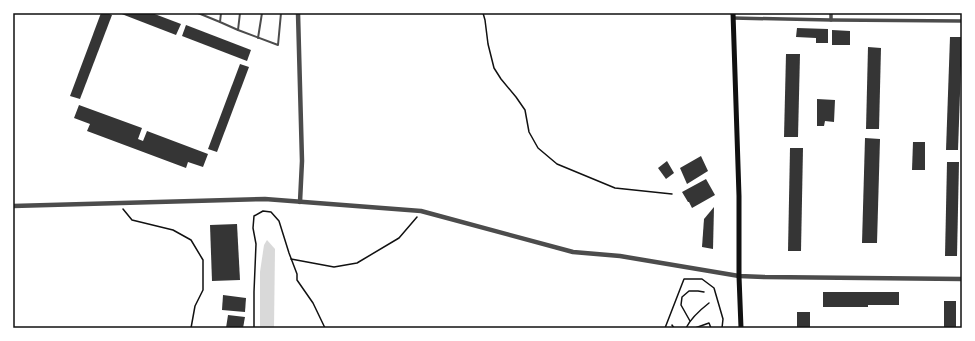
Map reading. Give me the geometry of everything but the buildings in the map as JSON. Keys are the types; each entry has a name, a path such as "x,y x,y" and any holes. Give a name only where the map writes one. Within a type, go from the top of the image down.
{"main road":[{"path":"733,15 739,196 740,328"}],"street":[{"path":"298,13 302,161 300,202"},
{"path":"831,13 831,20"},
{"path":"733,15 831,20 962,21"},
{"path":"13,206 265,199 421,211 573,252 620,256 739,276 962,279"}],"lane":[{"path":"198,13 278,45 281,13"},
{"path":"220,22 221,13"},
{"path":"238,30 240,13"},
{"path":"258,38 262,13"}],"path":[{"path":"483,13 494,68 500,79 525,110 529,132 538,148 557,164 615,188 672,194"},
{"path":"120,204 132,220 173,230 190,240 203,260 203,290 195,306 191,328"},
{"path":"254,328 256,244 253,228 254,216 263,211 271,212 279,221 297,274 297,280 313,302 325,328"},
{"path":"291,259 334,268 357,263 400,238 421,211"},
{"path":"665,328 684,279 702,279 714,288 723,319 722,328"},
{"path":"690,321 681,305 682,298 688,291 698,290 704,292"},
{"path":"686,328 699,311 709,303"},
{"path":"695,328 709,323 711,328"}],"shaded area":[{"path":"267,240 275,249 274,328 260,328 260,272 264,245"}]}
